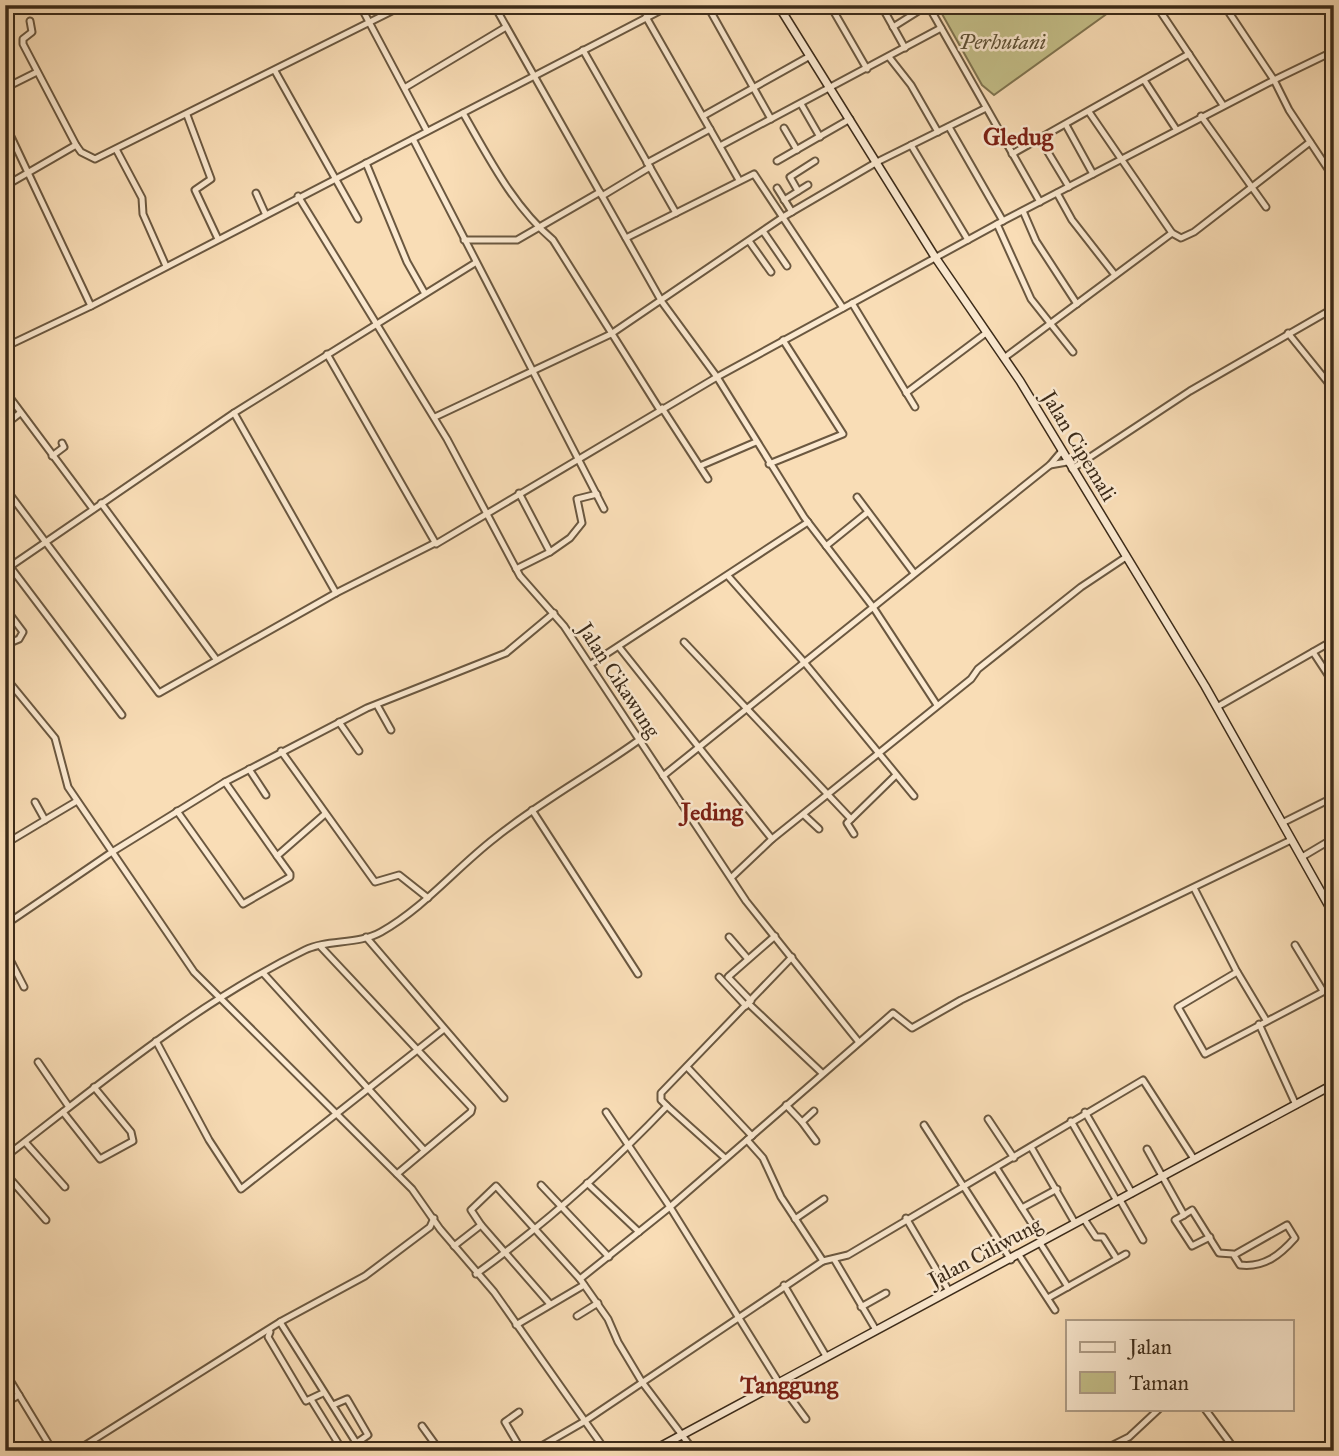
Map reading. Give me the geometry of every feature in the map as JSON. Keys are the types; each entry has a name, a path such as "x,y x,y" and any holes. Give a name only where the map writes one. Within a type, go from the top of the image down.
{"main road":[{"name":"Jalan Cipemali","path":"778,5 935,257 1004,358 1126,557 1217,707 1334,915"},
{"name":"Jalan Ciliwung","path":"652,1451 1334,1084"}],"street":[{"path":"360,5 427,131"},
{"path":"30,22 32,32 22,41 76,145 81,152 95,159 187,116 404,5"},
{"path":"494,5 663,302 717,377 755,442 808,522 873,607 937,705"},
{"path":"5,347 91,306 265,213 671,5"},
{"path":"707,5 771,120"},
{"path":"830,5 867,69"},
{"path":"881,5 905,48"},
{"path":"893,27 928,5 1040,202"},
{"path":"1156,5 1223,105"},
{"path":"1224,5 1334,178"},
{"path":"646,17 739,180"},
{"path":"406,88 506,27"},
{"path":"720,146 941,28"},
{"path":"583,50 676,214"},
{"path":"5,488 159,693 336,593 489,514 661,409 783,340 1176,129 1334,51"},
{"path":"1012,154 1189,54"},
{"path":"703,116 810,56"},
{"path":"889,57 911,85 938,132"},
{"path":"275,71 337,177 358,219"},
{"path":"5,88 37,72"},
{"path":"1144,80 1176,129"},
{"path":"801,104 820,137"},
{"path":"435,417 611,334 663,302 783,217 877,162 986,108"},
{"path":"1089,112 1172,233 1181,238 1194,233 1310,142"},
{"path":"463,113 509,191 527,209 538,229 553,240 611,334 708,479"},
{"path":"187,116 211,179 195,190 218,239"},
{"path":"1201,116 1266,207"},
{"path":"777,160 850,119"},
{"path":"5,124 91,306"},
{"path":"1066,125 1093,174"},
{"path":"949,127 1000,223 1031,299 1073,352"},
{"path":"784,128 797,150"},
{"path":"464,240 513,241 601,194 710,129"},
{"path":"413,139 604,509"},
{"path":"1040,139 1069,187"},
{"path":"5,186 28,170 76,145"},
{"path":"911,145 968,240"},
{"path":"117,150 142,198 143,214 166,266"},
{"path":"799,191 790,177 815,161"},
{"path":"366,163 407,262 425,292"},
{"path":"626,238 739,180 755,175 843,308"},
{"path":"784,200 808,186"},
{"path":"777,188 792,212"},
{"path":"256,193 265,213"},
{"path":"1057,193 1072,220 1115,275"},
{"name":"Jalan Cikawung","path":"298,197 435,417 523,581 554,613 591,664 732,877 858,1041"},
{"path":"1023,211 1036,241 1077,304"},
{"path":"763,231 788,265"},
{"path":"1004,358 1172,233"},
{"path":"749,241 771,272"},
{"path":"8,568 234,413 475,263"},
{"path":"852,303 915,407"},
{"path":"1050,465 1069,465 1189,391 1334,308"},
{"path":"906,393 986,332"},
{"path":"1289,333 1334,390"},
{"path":"769,464 843,434 783,340"},
{"path":"327,354 435,543"},
{"path":"5,391 93,509"},
{"path":"5,425 20,413"},
{"path":"234,413 336,593"},
{"path":"700,466 755,442"},
{"path":"52,456 64,447 62,443"},
{"path":"663,776 1050,465 1061,452"},
{"path":"519,494 550,552"},
{"path":"516,569 550,552 582,525 577,499 597,494"},
{"path":"857,497 914,573"},
{"path":"101,503 216,659"},
{"path":"826,546 868,512"},
{"path":"591,664 808,522"},
{"path":"732,877 772,839 876,753 1081,587 1126,557"},
{"path":"5,560 8,568 122,715"},
{"path":"728,576 804,662 914,796"},
{"path":"5,608 23,632 19,639 5,645"},
{"path":"5,925 112,852 225,782 281,751 377,705 506,653 554,613"},
{"path":"1217,707 1334,640"},
{"path":"684,642 852,819"},
{"path":"619,647 772,839"},
{"path":"1313,652 1334,684"},
{"path":"5,677 55,738 66,783 175,947 220,1000 397,1174 476,1274 494,1292 606,1451"},
{"path":"377,705 391,730"},
{"path":"340,722 359,751"},
{"path":"5,1157 156,1041 220,1000 304,951 382,931 428,898 465,863 532,810 639,740"},
{"path":"281,751 375,882 399,875 428,898"},
{"path":"248,769 267,795"},
{"path":"854,834 847,825 896,775"},
{"path":"177,811 243,904 290,877 225,782"},
{"path":"1282,823 1334,797"},
{"path":"5,845 77,801"},
{"path":"35,802 45,820"},
{"path":"532,810 638,974"},
{"path":"277,856 325,814"},
{"path":"804,815 819,829"},
{"path":"1302,857 1334,838"},
{"path":"580,1279 670,1208 821,1073 893,1013 912,1028 961,1000 1291,840"},
{"path":"1194,888 1237,972 1266,1020"},
{"path":"1324,896 1334,889"},
{"path":"749,1004 728,978 775,936"},
{"path":"366,937 504,1098"},
{"path":"729,937 748,959"},
{"path":"1295,945 1323,991"},
{"path":"321,947 472,1110 397,1174"},
{"path":"5,950 24,987"},
{"path":"725,1158 661,1100 662,1093 792,957"},
{"path":"1237,972 1178,1007 1201,1051 1207,1053 1334,986"},
{"path":"264,974 424,1150"},
{"path":"719,977 821,1073"},
{"path":"1259,1024 1296,1105"},
{"path":"156,1041 209,1140 240,1189 444,1029"},
{"path":"38,1062 66,1110 100,1159 134,1141 131,1132 94,1087"},
{"path":"687,1067 750,1138 794,1219 823,1261"},
{"path":"533,1451 585,1421 823,1261 848,1255 906,1218 997,1169 1085,1112 1145,1080 1194,1159"},
{"path":"786,1105 816,1141"},
{"path":"476,1274 536,1230 630,1144 667,1106"},
{"path":"802,1122 814,1111"},
{"path":"606,1112 630,1144 778,1381 806,1419"},
{"path":"1085,1112 1132,1193"},
{"path":"988,1119 1014,1158"},
{"path":"1071,1121 1143,1240"},
{"path":"924,1125 1011,1260"},
{"path":"25,1142 65,1187"},
{"path":"1031,1147 1075,1223"},
{"path":"1147,1149 1184,1215"},
{"path":"997,1169 1068,1286"},
{"path":"5,1173 46,1220"},
{"path":"587,1183 639,1232"},
{"path":"541,1185 609,1256"},
{"path":"550,1304 470,1211 496,1186 580,1279 598,1303 642,1382 694,1451"},
{"path":"1022,1208 1057,1189"},
{"path":"794,1219 824,1199"},
{"path":"1210,1237 1192,1246 1174,1219 1194,1209 1210,1237 1219,1253 1234,1255 1287,1225 1295,1238 1282,1251 1258,1266 1240,1265 1234,1255"},
{"path":"76,1451 281,1324 365,1276 430,1227 434,1218"},
{"path":"906,1218 949,1291"},
{"path":"1084,1219 1097,1237 1103,1237 1117,1259"},
{"path":"454,1246 481,1225"},
{"path":"430,1227 440,1229"},
{"path":"1048,1298 1126,1254"},
{"path":"1019,1255 1055,1310"},
{"path":"834,1259 876,1330"},
{"path":"516,1325 584,1285"},
{"path":"784,1285 826,1356"},
{"path":"862,1307 886,1293"},
{"path":"578,1316 598,1303"},
{"path":"281,1324 357,1444"},
{"path":"281,1324 269,1333 268,1337 306,1401 312,1402 324,1395"},
{"path":"5,1372 53,1451"},
{"path":"5,1403 19,1395"},
{"path":"312,1402 344,1451 368,1435 347,1399 333,1405"},
{"path":"1101,1451 1129,1437 1158,1410"},
{"path":"1206,1410 1236,1451"},
{"path":"519,1412 505,1422 522,1451"},
{"path":"422,1426 440,1451"}],"green space":[{"name":"Perhutani","path":"937,5 1119,5 994,95 982,85"}],"district":[{"name":"Gledug","path":"1018,137"},
{"name":"Jeding","path":"712,812"},
{"name":"Tanggung","path":"789,1385"}]}
